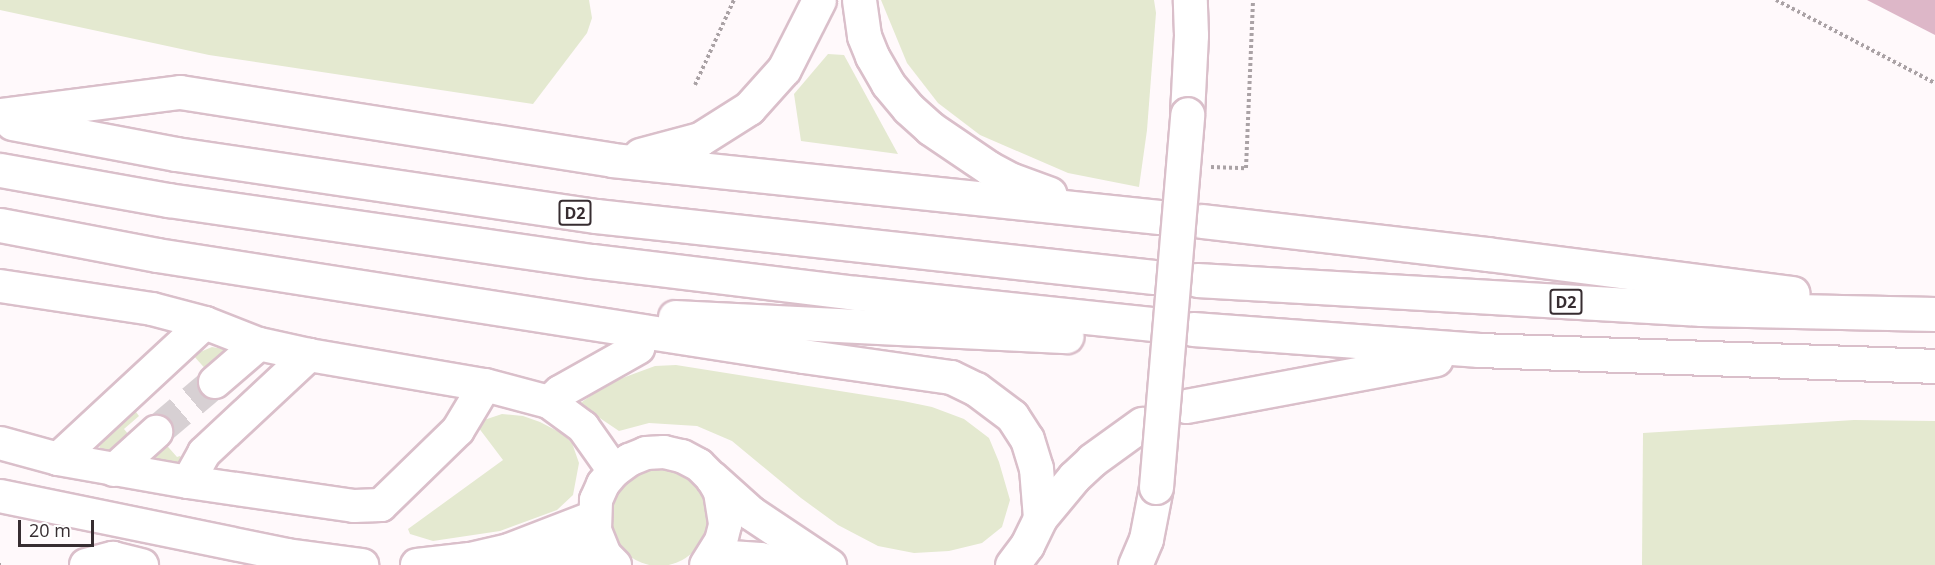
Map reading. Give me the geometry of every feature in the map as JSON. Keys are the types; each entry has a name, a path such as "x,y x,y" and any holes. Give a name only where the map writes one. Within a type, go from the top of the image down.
{"highway":[{"path":"612,160 679,146 700,139 734,120 764,92 784,69 819,0"},
{"path":"0,115 180,92 612,160 1146,216 1079,204 1012,180 930,128 888,84 872,56 864,36 859,0"},
{"path":"1136,565 1146,539 1156,487 1187,114 1191,35 1190,0"},
{"name":"D2","path":"0,120 176,154 596,216 1154,277"},
{"path":"0,170 168,200 592,261 857,293 1150,333 685,317 580,319"},
{"path":"1202,221 1487,254 1935,312"},
{"path":"0,225 157,255 580,319 803,356 951,376 976,389 1011,416 1027,439 1036,468 1040,518"},
{"name":"D2","path":"1197,280 1701,309 1935,312"},
{"path":"1193,329 1479,350 1935,366"},
{"path":"1186,406 1479,350"},
{"path":"1012,565 1027,545 1040,518 1080,471 1142,424"},
{"path":"712,478 751,513 829,565"},
{"path":"710,560 760,559 786,565"}],"street":[{"path":"0,286 152,309 205,323 260,344 309,355 485,385 549,402 583,427 614,471"},
{"path":"58,459 205,323"},
{"path":"215,382 260,344"},
{"path":"549,402 560,392 638,348"},
{"path":"188,482 204,453 309,355"},
{"path":"0,442 58,459 114,470 354,506 381,505 458,430 485,385"},
{"path":"114,470 156,432"},
{"path":"610,560 599,543 594,517 596,500 603,484 628,460 646,453 664,452 682,456 699,465 712,478 720,492 725,516 722,541 710,560"},
{"path":"0,496 346,564"},
{"path":"417,565 470,559 509,550 594,517"},
{"path":"509,550 610,560"},
{"path":"86,565 113,558 142,565"}],"path":[{"path":"696,85 734,0"},
{"path":"1209,166 1246,168 1252,0"},
{"path":"1776,0 1935,83"}],"green space":[{"path":"0,0 589,0 592,18 587,33 533,104 209,55 0,10"},
{"path":"881,0 1154,0 1156,13 1147,130 1139,187 1068,173 980,135 938,103 907,63"},
{"path":"828,54 844,55 898,154 801,141 794,94"},
{"path":"212,347 229,350 209,373 193,355"},
{"path":"676,365 903,401 932,407 964,419 989,438 999,462 1010,500 1002,527 982,543 949,551 914,553 878,546 838,525 801,498 732,441 697,426 649,423 619,431 579,404 609,383 655,366"},
{"path":"133,408 139,416 124,429 133,440 117,455 107,454 100,449 98,439"},
{"path":"502,414 523,416 540,422 563,434 572,443 579,463 573,495 557,510 500,531 433,541 410,534 408,529 503,460 475,423"},
{"path":"1854,420 1935,421 1935,565 1642,565 1643,433"},
{"path":"162,440 177,457 180,456 188,466 137,460"},
{"path":"659,470 677,474 693,484 703,500 707,518 703,536 693,552 677,562 659,566 641,562 625,552 615,536 611,518 615,500 625,484 641,474"}],"shaded area":[{"path":"1867,0 1935,0 1935,35"}],"tunnel":[{"path":"156,432 215,382"}]}
